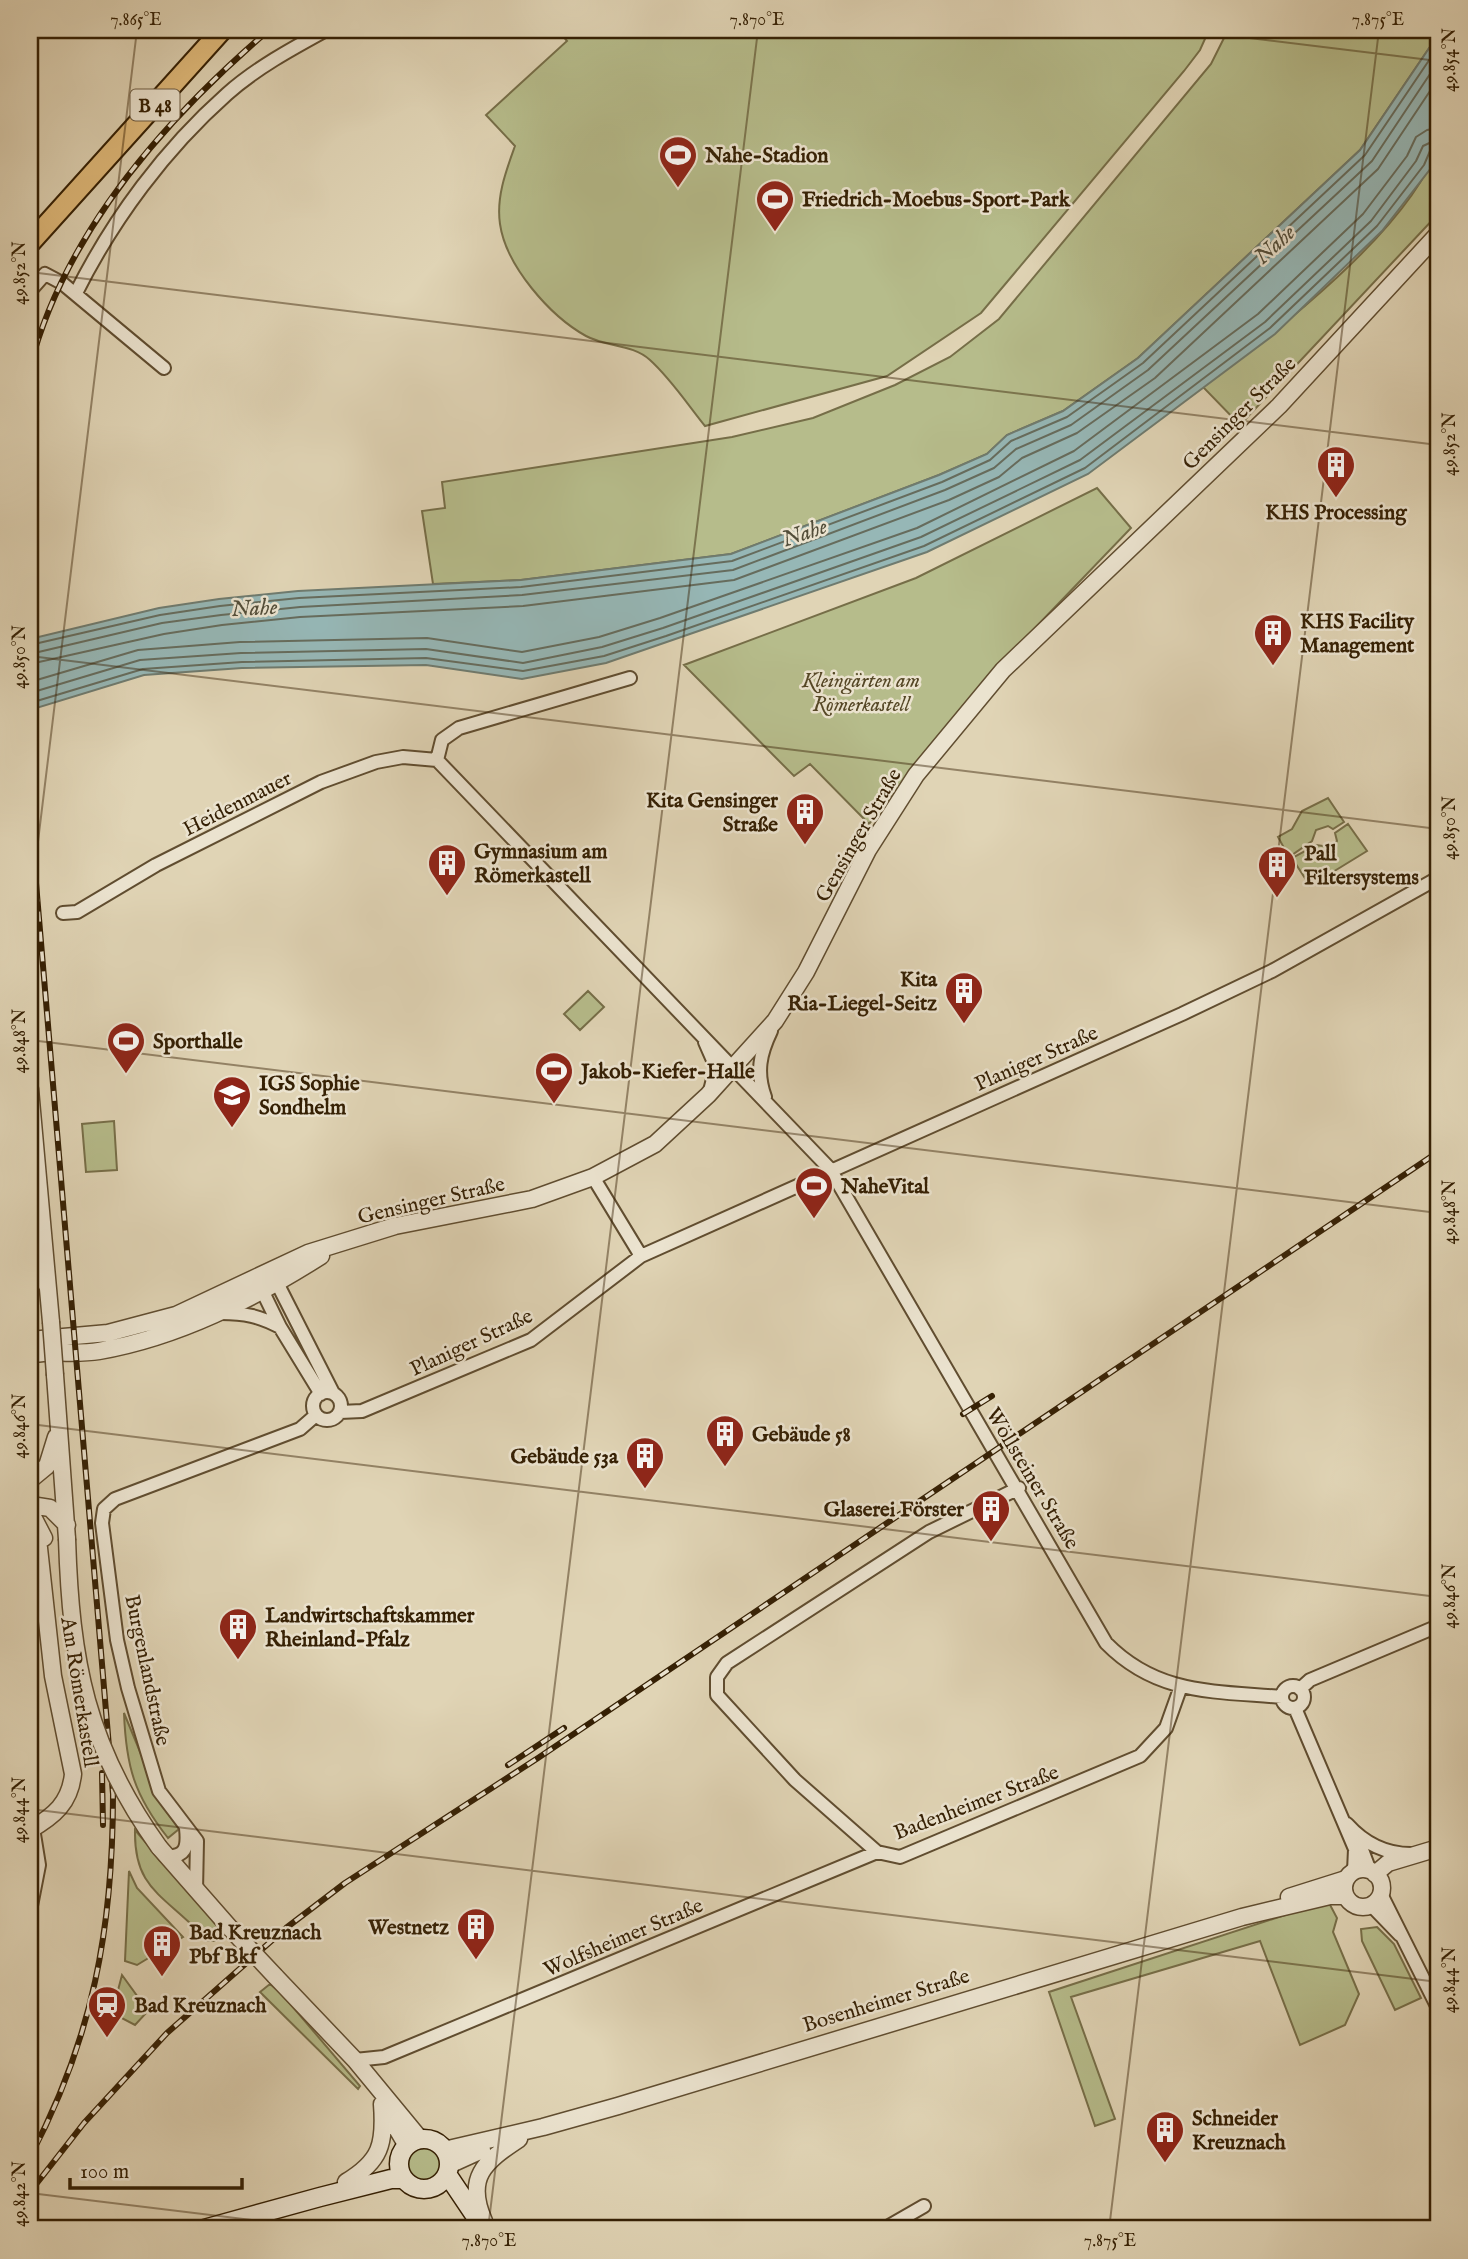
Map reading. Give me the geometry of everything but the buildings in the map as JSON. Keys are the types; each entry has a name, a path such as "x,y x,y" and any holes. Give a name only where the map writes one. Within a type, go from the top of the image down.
{"main road":[{"name":"B 48","path":"30,243 218,31"},
{"path":"320,2196 409,2149 438,2144 448,2194 484,2229"},
{"path":"404,2179 409,2149"},
{"path":"204,2229 391,2179 404,2179 415,2188 444,2169"}],"street":[{"path":"76,293 118,220 170,152 229,93 293,48 326,30"},
{"name":"Gensinger Straße","path":"30,1337 55,1339 108,1334 176,1315 266,1280 339,1244 395,1226 532,1199 593,1177 655,1144 708,1095 775,1021 806,972 868,850 916,775 1003,670 1279,406 1438,234"},
{"path":"30,291 45,274 76,293 164,368"},
{"path":"630,678 459,728 443,740 437,760 767,1100 830,1169"},
{"name":"Heidenmauer","path":"63,914 77,912 156,865 321,782 376,762 403,757 437,760"},
{"name":"Planiger Straße","path":"104,1509 115,1499 300,1429 316,1415 329,1420 340,1412 362,1411 531,1340 641,1256 830,1169 1182,1014 1272,971 1438,878"},
{"path":"767,1100 760,1081 759,1062 775,1021"},
{"path":"701,1032 716,1067 708,1095"},
{"path":"30,1089 59,1424 73,1646 90,1717 119,1785 162,1852 317,2023 382,2104 409,2149"},
{"path":"788,1190 810,1169 810,1146"},
{"name":"Wöllsteiner Straße","path":"830,1169 935,1352 1019,1488 1107,1643 1127,1664 1151,1678 1181,1686 1282,1698"},
{"path":"593,1177 641,1256"},
{"path":"30,1294 35,1284 32,1241"},
{"path":"266,1280 280,1327 327,1394 340,1399 340,1412"},
{"path":"266,1280 327,1394"},
{"name":"Gensinger Straße","path":"30,1355 82,1353 134,1344 217,1313 266,1280"},
{"path":"217,1313 245,1313 261,1317 280,1327"},
{"path":"316,1415 313,1404 327,1394"},
{"path":"30,1479 47,1466 59,1424"},
{"name":"Badenheimer Straße","path":"1019,1488 929,1532 727,1663 716,1677 717,1695 794,1780 877,1852 900,1857 1140,1756 1166,1728 1181,1686"},
{"path":"30,1504 50,1508 67,1532"},
{"name":"Am Römerkastell","path":"30,1504 46,1547 44,1586"},
{"name":"Burgenlandstraße","path":"104,1509 102,1523 117,1640 128,1688 159,1791 197,1841 197,1892"},
{"name":"Am Römerkastell","path":"30,1530 39,1548 53,1676 73,1774 72,1788 64,1805 31,1829"},
{"path":"1300,1689 1310,1680 1438,1626"},
{"path":"1295,1708 1286,1706 1282,1698 1289,1687 1300,1689"},
{"path":"1295,1708 1304,1699 1300,1689"},
{"path":"1295,1708 1345,1821 1368,1882 1433,1982 1438,2008"},
{"path":"1345,1821 1356,1833 1388,1852 1416,1854"},
{"path":"162,1852 176,1857 184,1852 187,1846 186,1828"},
{"path":"30,1911 39,1865 37,1835 31,1829"},
{"path":"1356,1833 1368,1882 1354,1905 1345,1896 1368,1882"},
{"name":"Bosenheimer Straße","path":"1368,1882 1388,1863 1438,1848"},
{"name":"Wolfsheimer Straße","path":"355,2060 384,2057 877,1852"},
{"name":"Bosenheimer Straße","path":"1242,1917 1313,1887 1368,1882 1438,1855"},
{"name":"Bosenheimer Straße","path":"444,2169 543,2127 1242,1917 1330,1896 1345,1896"},
{"path":"317,2023 355,2060 370,2079 409,2149"},
{"path":"370,2079 372,2069 384,2057"},
{"path":"346,2182 365,2171 379,2151 384,2129 382,2104"},
{"name":"Bosenheimer Straße","path":"444,2169 463,2157 519,2139 543,2127"},
{"path":"484,2229 476,2202 477,2181 484,2165 519,2139"},
{"path":"884,2229 924,2206"}],"green space":[{"name":"Friedrich-Moebus-Sport-Park","path":"558,30 1209,30 1200,50 1184,71 981,313 887,376 705,426 650,360 628,348 586,336 558,316 520,273 504,240 499,204 515,146 486,115 567,41"},
{"path":"1228,30 1438,30 1438,35 1360,150 1138,358 1063,411 1007,435 987,454 939,475 731,554 521,580 433,584 422,511 445,508 442,482 732,437 813,418 895,385 950,357 999,319 1211,64"},
{"path":"1438,145 1438,214 1240,425 1202,386 1301,309 1371,244 1423,177"},
{"name":"Kleingärten am Römerkastell","path":"1097,488 1131,528 985,680 869,824 810,764 794,776 684,665 916,578"},
{"path":"1328,798 1344,822 1333,829 1328,826 1316,830 1312,841 1289,857 1278,837 1292,829 1302,811"},
{"path":"1348,824 1367,851 1310,886 1292,858 1316,845 1331,847 1337,841 1335,833"},
{"path":"588,991 604,1007 580,1030 564,1014"},
{"path":"114,1121 117,1170 86,1172 82,1124"},
{"path":"124,1713 162,1805 179,1829 168,1838 147,1808 134,1779 127,1749"},
{"path":"135,1830 227,1937 217,1941 200,1938 192,1931 192,1925 150,1885 139,1863"},
{"path":"129,1871 137,1888 183,1937 137,1965 125,1961"},
{"path":"1328,1901 1337,1918 1333,1932 1359,1994 1345,2025 1300,2045 1260,1941 1071,1997 1115,2119 1095,2126 1049,1992"},
{"path":"1377,1927 1394,1944 1421,1998 1395,2010 1362,1941 1361,1929"},
{"path":"122,1975 148,2011 135,2025 112,2013"},
{"path":"270,1984 281,1993 360,2086 358,2089 260,1992"},
{"path":"424,2147 436,2152 441,2164 436,2176 424,2181 412,2176 407,2164 412,2152"}],"water":[{"name":"Nahe","path":"1438,35 1438,145 1431,168 1382,231 1275,334 1088,474 927,552 606,663 522,679 426,665 242,668 144,675 30,710 30,639 159,608 219,599 298,591 521,580 731,554 987,454 1007,435 1063,411 1138,358 1360,150"}],"railway":[{"path":"30,367 46,317 67,270 124,181 193,101 269,30"},
{"path":"30,812 113,1794 109,1891 95,1981 70,2069 30,2157"},
{"path":"30,2192 84,2123 167,2033 286,1928 345,1883 538,1758 1438,1152"},
{"path":"963,1414 992,1396"},
{"path":"508,1765 564,1728"},
{"path":"102,1773 103,1825"}],"place":[{"name":"Nahe-Stadion","path":"678,189"},
{"name":"Friedrich-Moebus-Sport-Park","path":"775,233"},
{"name":"KHS Processing","path":"1336,499"},
{"name":"KHS Facility Management","path":"1273,667"},
{"name":"Kita Gensinger Straße","path":"805,846"},
{"name":"Gymnasium am Römerkastell","path":"447,897"},
{"name":"Pall Filtersystems","path":"1277,899"},
{"name":"Kita Ria-Liegel-Seitz","path":"964,1025"},
{"name":"Sporthalle","path":"126,1075"},
{"name":"Jakob-Kiefer-Halle","path":"554,1105"},
{"name":"IGS Sophie Sondhelm","path":"232,1129"},
{"name":"NaheVital","path":"814,1220"},
{"name":"Gebäude 58","path":"725,1468"},
{"name":"Gebäude 53a","path":"645,1490"},
{"name":"Glaserei Förster","path":"991,1543"},
{"name":"Landwirtschaftskammer Rheinland-Pfalz","path":"238,1661"},
{"name":"Westnetz","path":"476,1961"},
{"name":"Bad Kreuznach Pbf Bkf","path":"162,1978"},
{"name":"Bad Kreuznach","path":"107,2039"},
{"name":"Schneider Kreuznach","path":"1165,2164"}]}
